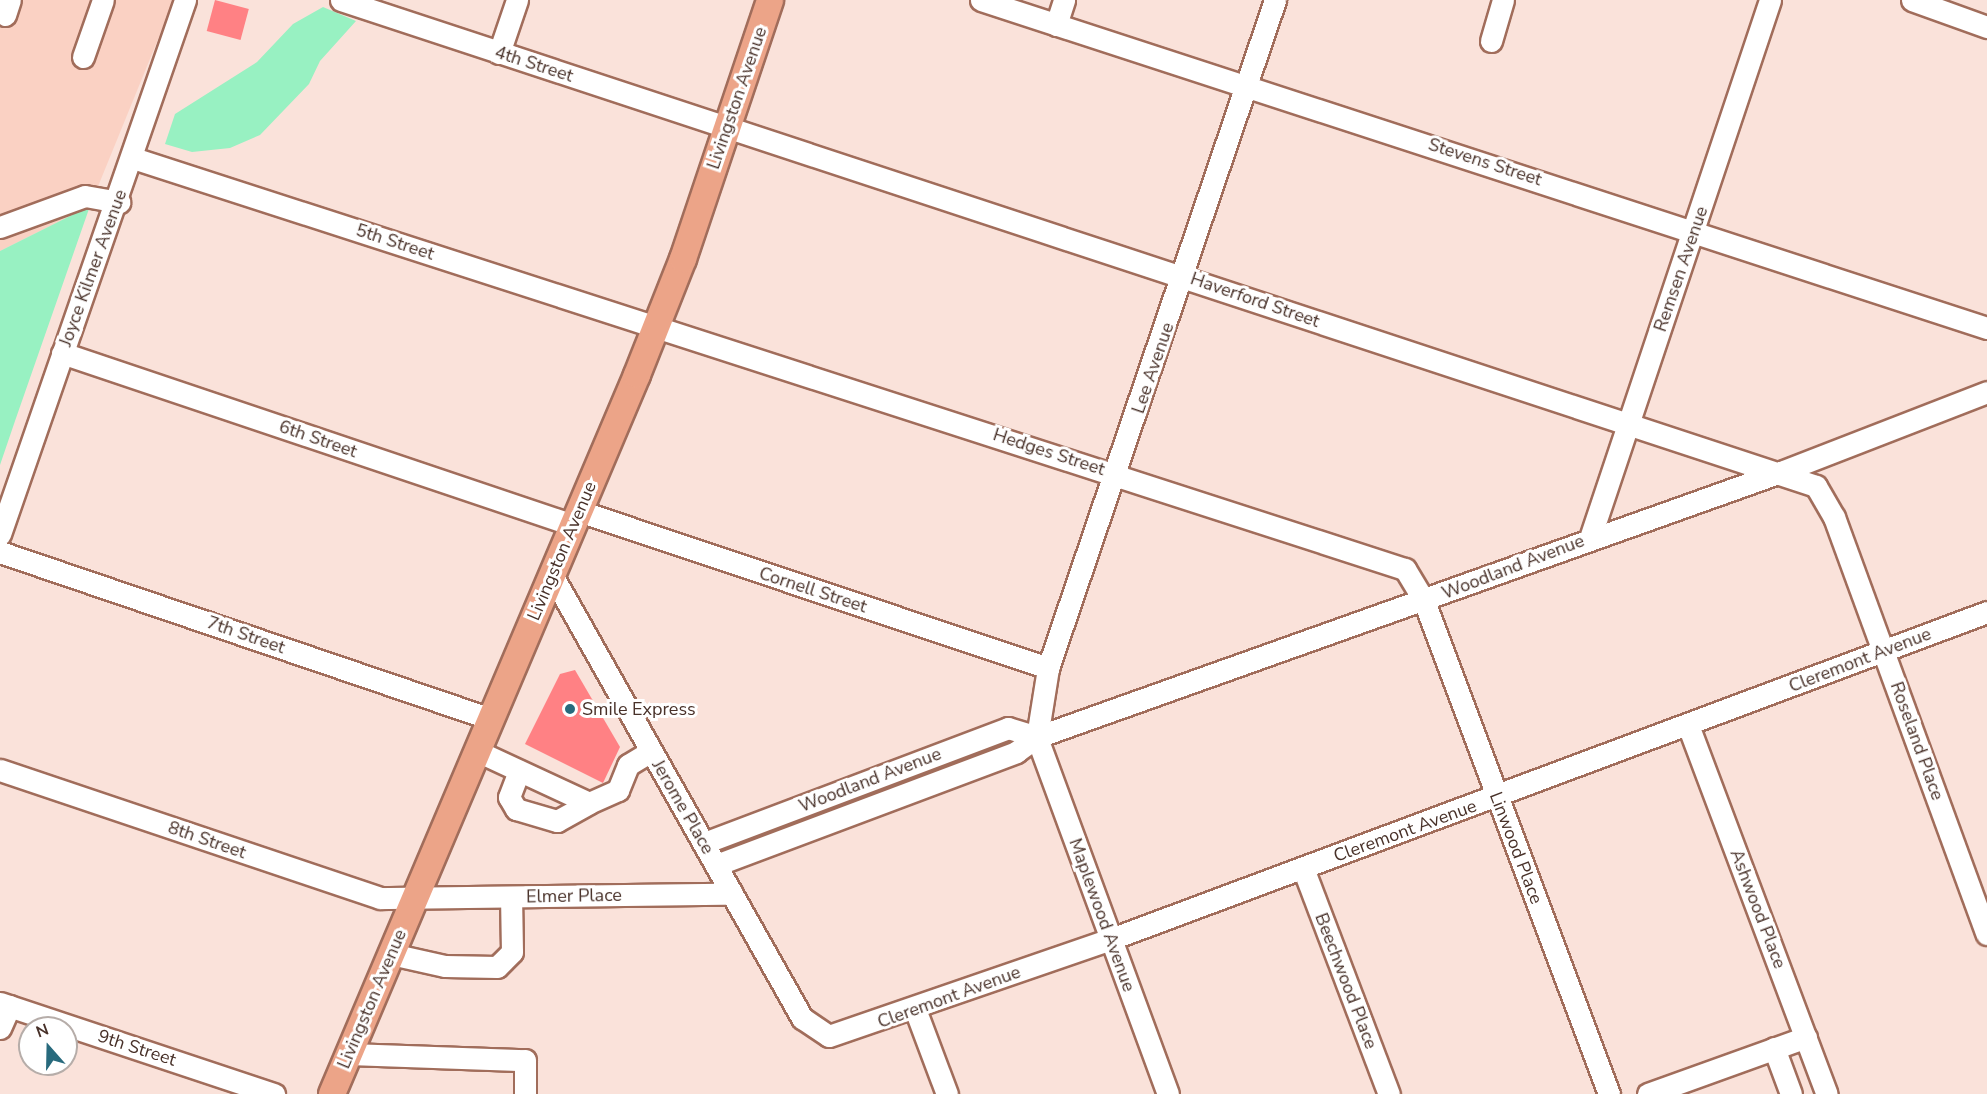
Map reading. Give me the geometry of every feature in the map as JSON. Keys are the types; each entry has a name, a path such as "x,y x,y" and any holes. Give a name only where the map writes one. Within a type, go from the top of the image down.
{"main road":[{"name":"Livingston Avenue","path":"332,1094 656,326 728,128 770,0"}],"street":[{"path":"83,57 103,0"},
{"name":"Joyce Kilmer Avenue","path":"0,534 62,353 119,202 185,0"},
{"name":"4th Street","path":"341,0 728,128"},
{"path":"499,53 517,0"},
{"name":"Stevens Street","path":"981,0 1247,83 1987,328"},
{"path":"1056,24 1064,0"},
{"name":"Lee Avenue","path":"1037,737 1048,668 1117,474 1275,0"},
{"path":"1491,41 1503,0"},
{"name":"Remsen Avenue","path":"1590,537 1770,0"},
{"path":"1912,0 1987,27"},
{"name":"Haverford Street","path":"728,128 1184,276 1628,428 1781,472"},
{"name":"5th Street","path":"133,158 656,326"},
{"path":"0,227 85,196 119,202"},
{"name":"Hedges Street","path":"656,326 1405,569 1424,601"},
{"name":"6th Street","path":"62,353 576,518"},
{"name":"Woodland Avenue","path":"716,865 1016,752 1037,737 1424,601 1590,537 1781,472 1987,392"},
{"name":"Roseland Place","path":"1781,472 1816,486 1833,517 1987,934"},
{"name":"Cornell Street","path":"576,518 1048,668"},
{"name":"7th Street","path":"0,552 491,719"},
{"name":"Jerome Place","path":"552,575 802,1018 820,1035"},
{"name":"Linwood Place","path":"1424,601 1609,1094"},
{"name":"Cleremont Avenue","path":"820,1035 850,1032 1111,939 1987,612"},
{"name":"Ashwood Place","path":"1688,725 1827,1094"},
{"name":"Woodland Avenue","path":"704,843 1008,728 1037,737"},
{"name":"Maplewood Avenue","path":"1037,737 1168,1094"},
{"path":"477,751 589,803"},
{"path":"519,771 509,797 516,809 557,821 618,790 628,765 651,751"},
{"name":"8th Street","path":"0,770 380,898 415,898"},
{"name":"Beechwood Place","path":"1303,868 1389,1094"},
{"name":"Elmer Place","path":"415,898 732,894"},
{"path":"391,954 445,966 497,967 512,951 512,897"},
{"path":"0,1028 5,1004"},
{"name":"9th Street","path":"5,1004 274,1094"},
{"path":"915,1009 947,1094"},
{"path":"1648,1094 1806,1037"},
{"path":"1774,1048 1791,1094"},
{"path":"349,1054 525,1060 525,1094"}],"shaded area":[{"path":"0,0 174,0 90,206 0,251"}],"green space":[{"path":"323,7 356,21 320,61 309,84 260,135 230,148 192,152 165,144 175,114 257,62 293,24"},
{"path":"90,206 15,421 0,465 0,251"}],"building":[{"path":"215,0 249,9 241,40 207,31"},
{"name":"Smile Express","path":"575,670 620,747 603,783 525,744 560,674"}],"place":[{"name":"Smile Express","path":"570,709"}]}
